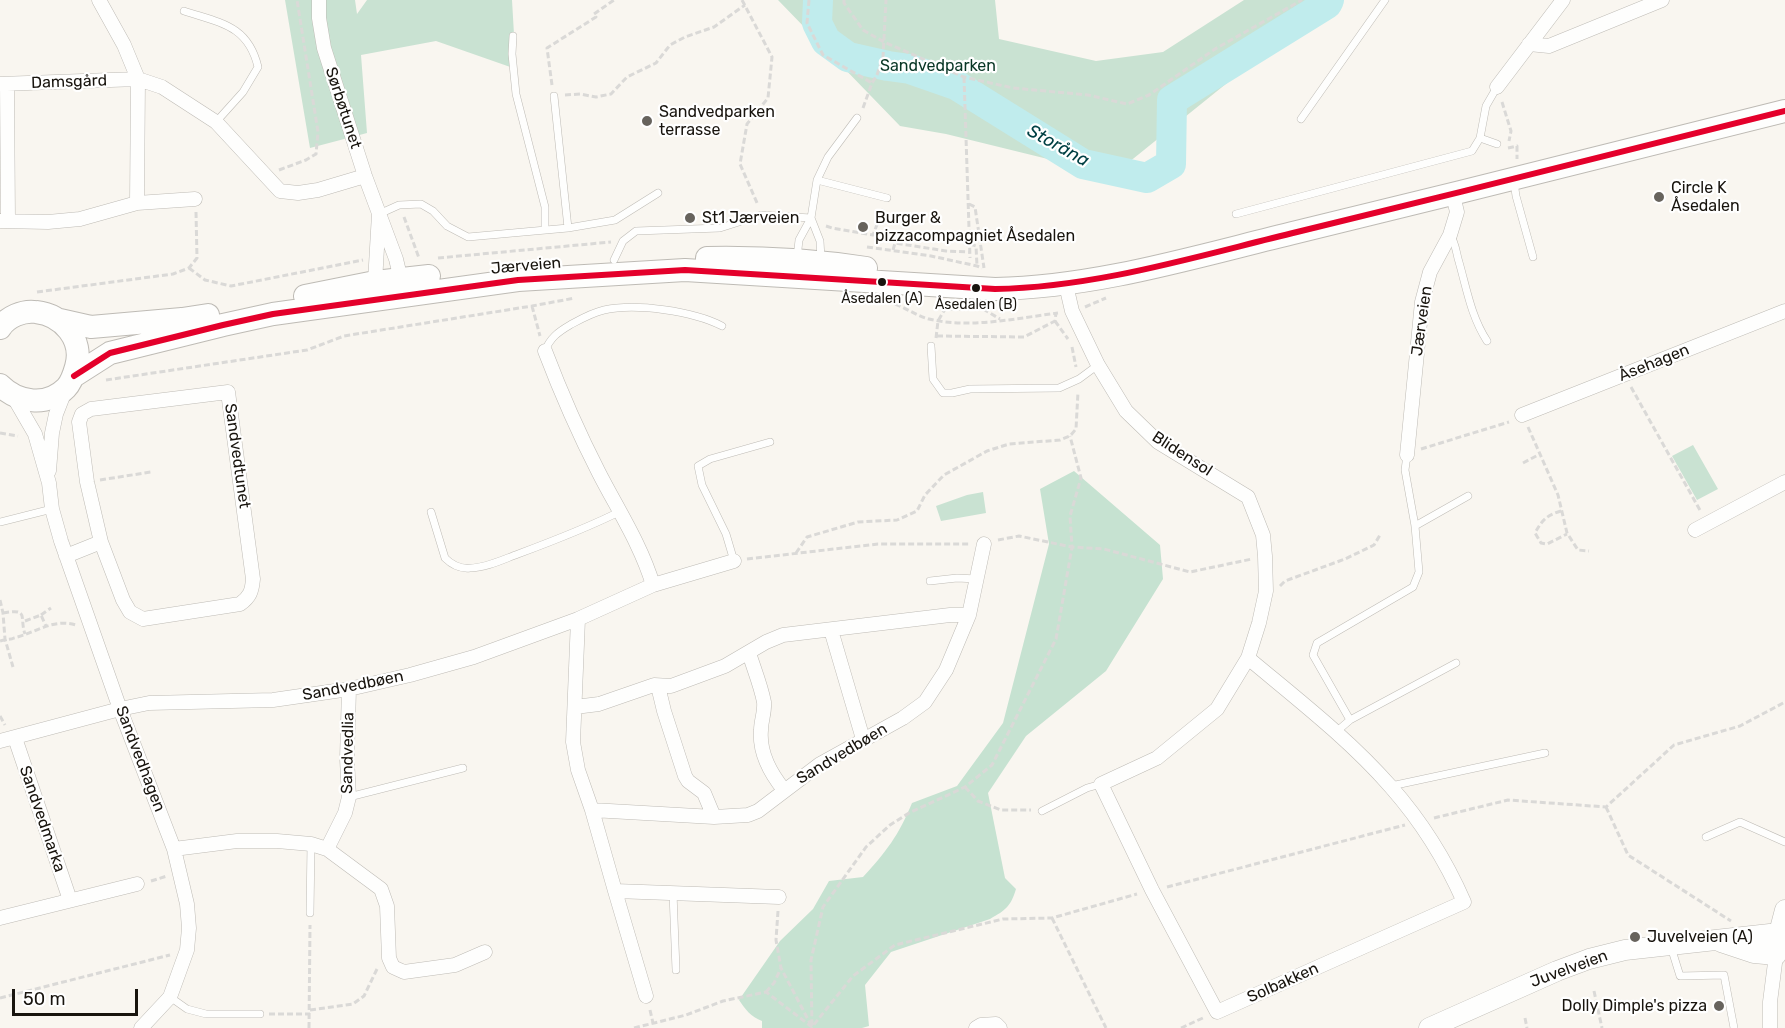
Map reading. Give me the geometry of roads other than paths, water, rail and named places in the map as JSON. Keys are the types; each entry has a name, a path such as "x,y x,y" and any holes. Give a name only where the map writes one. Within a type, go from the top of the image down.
{"main road":[{"name":"Jærveien","path":"4,389 25,400 38,401 53,397 110,353 380,290 401,280 619,250 741,257 808,266 990,279 1026,288 1066,285 1125,274 1453,195 1515,169 1785,111"},
{"name":"Jærveien","path":"0,328 3,323 17,315 32,312 91,327 182,320 268,306 317,292 675,271 741,273 808,266"},
{"path":"60,320 71,331 77,345 78,361 70,382"}],"street":[{"path":"99,0 124,45 138,80 137,203"},
{"name":"Sørbøtunet","path":"319,0 319,18 324,48 364,176 396,259 401,280"},
{"path":"1497,87 1563,0"},
{"path":"1529,44 1549,46 1662,0"},
{"name":"Damsgård","path":"3,85 138,80 162,87 216,122 280,191 298,194 364,176"},
{"path":"3,85 4,221 48,222 80,219 137,203 195,199"},
{"name":"Jærveien","path":"1407,455 1422,302 1430,272 1450,235 1457,212 1453,195"},
{"name":"Sørbøtunet","path":"379,214 380,290"},
{"name":"Blidensol","path":"1066,285 1072,311 1098,365 1126,411 1158,442 1248,497 1263,535 1266,591 1248,658"},
{"name":"Åsehagen","path":"1522,415 1785,310"},
{"path":"546,351 569,408 600,474 621,511 653,585"},
{"name":"Sandvedhagen","path":"49,483 52,432 56,414 70,382"},
{"name":"Sandvedhagen","path":"4,389 35,434 49,483 52,509 66,556 180,870 187,904 188,950 170,997 141,1028"},
{"name":"Sandvedtunet","path":"228,392 253,579 252,590 248,598 240,604 143,619 130,612 123,600 101,542 87,482 79,422 82,414 91,409 228,392"},
{"path":"1701,526 1785,482"},
{"path":"66,556 101,542"},
{"name":"Sandvedbøen","path":"592,810 714,817 748,815 758,811 820,764 903,718 925,702 946,670 969,615 984,544"},
{"name":"Sandvedbøen","path":"120,709 149,703 273,700 349,689 474,657 578,619 653,585 734,561"},
{"path":"575,707 599,704 644,687 678,684 725,666 766,642 783,635 950,615 969,615"},
{"path":"578,619 573,742 578,770 592,810 646,996"},
{"path":"831,630 863,739"},
{"path":"749,652 764,702 761,742 770,772 784,790"},
{"path":"1101,784 1157,758 1217,709 1248,658"},
{"name":"Solbakken","path":"1101,784 1152,890 1217,1012 1464,902 1451,872 1418,821 1391,786 1336,732 1248,658"},
{"path":"658,686 685,776 704,793 714,817"},
{"name":"Sandvedlia","path":"327,849 345,813 349,798 347,759 349,689"},
{"path":"0,741 11,733 120,709"},
{"name":"Sandvedmarka","path":"11,733 70,900"},
{"path":"174,849 237,841 311,844 327,849 381,889 387,906 389,958 393,967 404,972 455,965 485,952"},
{"path":"0,918 137,884"},
{"path":"615,891 779,897"},
{"path":"1770,1028 1770,1002 1779,933 1785,910"},
{"name":"Juvelveien","path":"1429,1028 1589,959 1624,950 1779,933"},
{"name":"Juvelveien","path":"1717,940 1754,953 1776,955"},
{"path":"976,1028 981,1025 996,1024 1000,1028"}],"lane":[{"path":"1301,119 1385,0"},
{"path":"184,12 227,25 242,35 254,52 258,67 243,92 216,122"},
{"path":"513,36 512,54 516,94 545,207 545,229"},
{"path":"1236,214 1472,151 1480,138 1486,106 1497,87"},
{"path":"554,96 568,228"},
{"path":"808,266 799,240 811,218 817,180 828,157 857,118"},
{"path":"1480,138 1497,144"},
{"path":"1515,169 1516,196 1533,257"},
{"path":"817,180 888,198"},
{"path":"379,214 399,205 421,204 433,211 447,226 468,237 568,228 615,220 658,193"},
{"path":"619,250 636,231 720,228 761,215 811,218"},
{"path":"808,266 820,242 811,218"},
{"path":"1450,235 1454,240 1476,323 1487,341"},
{"path":"546,351 548,342 553,337 586,316 602,310 618,308 674,312 710,319 722,326"},
{"path":"931,346 933,380 943,393 970,389 1059,388 1078,379 1098,365"},
{"path":"734,561 726,534 702,485 698,466 710,459 770,442"},
{"path":"1350,720 1313,655 1317,643 1413,587 1419,572 1415,526 1405,470 1407,455"},
{"path":"1415,526 1468,496"},
{"path":"0,522 52,509"},
{"path":"431,512 446,558 451,564 469,568 488,564 554,541 621,511"},
{"path":"930,581 957,578 977,579"},
{"path":"1336,732 1350,720 1456,663"},
{"path":"1391,786 1545,753"},
{"path":"349,798 463,768"},
{"path":"1042,811 1101,784"},
{"path":"1706,837 1740,822 1785,842"},
{"path":"310,912 311,844"},
{"path":"673,893 676,970"},
{"path":"1671,944 1680,976 1724,975 1734,1028"},
{"path":"170,997 187,1009 206,1014 260,1014"}],"waterway":[{"name":"Storåna","path":"818,0 817,23 826,41 848,57 910,69 956,85 1083,164 1147,178 1171,164 1172,100 1327,4 1329,0"}],"place":[{"name":"Sandvedparken terrasse","path":"647,121"},
{"name":"Circle K Åsedalen","path":"1659,197"},
{"name":"St1 Jærveien","path":"690,218"},
{"name":"Burger & pizzacompagniet Åsedalen","path":"863,227"},
{"name":"Åsedalen (A)","path":"882,282"},
{"name":"Åsedalen (B)","path":"976,288"},
{"name":"Juvelveien (A)","path":"1635,937"},
{"name":"Dolly Dimple's pizza","path":"1719,1006"}],"park label":[{"name":"Sandvedparken","path":"938,66"}]}
